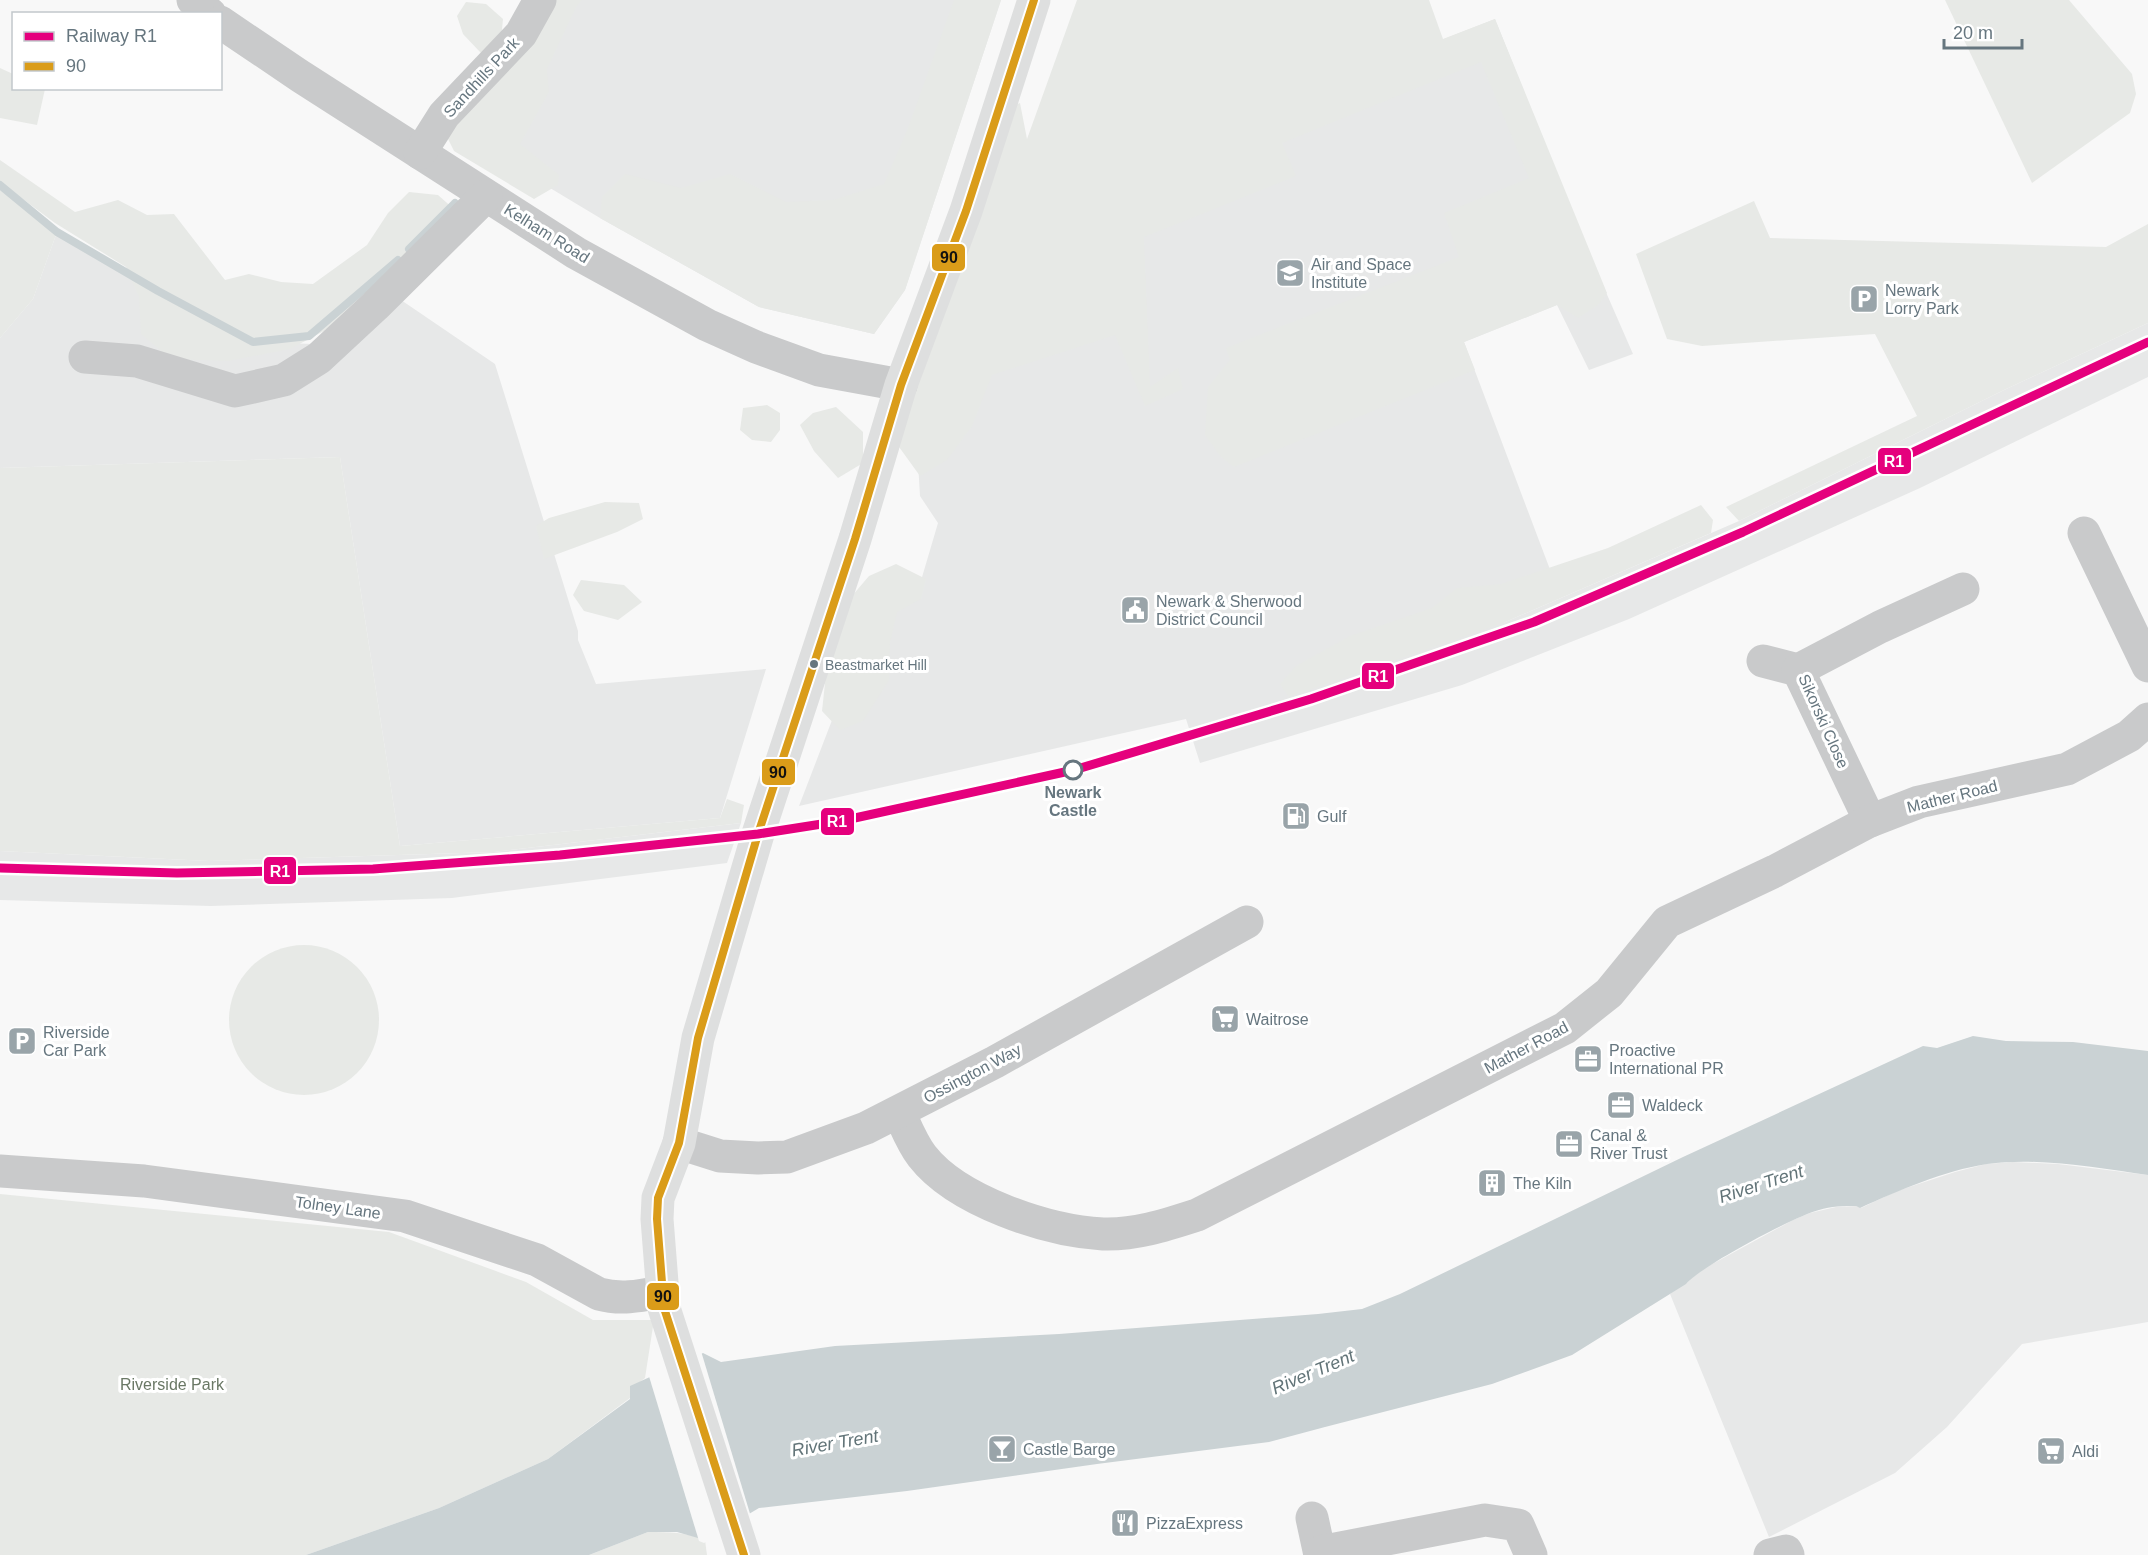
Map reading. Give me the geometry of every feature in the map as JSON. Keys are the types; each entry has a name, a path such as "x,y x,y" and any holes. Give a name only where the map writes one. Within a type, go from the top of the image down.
{"main road":[{"path":"744,1555 664,1308 657,1219 658,1198 679,1143 698,1038 758,834 844,572 901,385 966,211 1034,0"}],"street":[{"path":"193,0 208,12"},
{"name":"Sandhills Park","path":"420,153 444,115 521,34 540,0"},
{"name":"Kelham Road","path":"222,23 576,253 707,325 756,347 819,370 901,385"},
{"path":"85,357 137,361 235,391 284,380 319,358 486,196"},
{"path":"2084,533 2148,666"},
{"name":"Sikorski Close","path":"1870,821 1798,670 1880,627 1963,589"},
{"path":"1763,661 1798,670"},
{"name":"Mather Road","path":"899,1112 915,1146 933,1168 960,1189 993,1206 1049,1225 1103,1234 1150,1231 1197,1215 1566,1028 1609,993 1667,922 1775,871 1870,821 1919,802 2067,769 2129,736 2148,719"},
{"name":"Ossington Way","path":"679,1143 720,1156 788,1157 866,1128 995,1062 1248,922"},
{"name":"Tolney Lane","path":"0,1171 144,1181 405,1216 525,1256 599,1294 612,1298 627,1298 661,1292"},
{"path":"1312,1518 1320,1554 1485,1520 1518,1525 1532,1555"}],"shaded area":[{"path":"556,0 1001,0 905,290 874,334 759,307 600,218 467,138"},
{"path":"1495,19 1584,242 1633,354 1589,370 1557,305 1464,342 1557,588 1503,623 1739,521 2004,390 2148,323 2148,377 1920,488 1629,619 1462,685 1200,763 1186,719 799,806 879,598 920,584 938,523 920,496 918,462 1001,213"},
{"path":"57,232 158,291 254,342 314,344 379,285 495,364 578,631 578,640 596,684 766,669 720,818 400,846 340,457 0,468 0,338 33,299"},
{"path":"741,823 727,863 452,898 211,906 0,900 0,851 209,861 494,852"},
{"path":"2013,1162 2058,1164 2148,1175 2148,1322 2022,1344 1947,1427 1895,1473 1769,1537 1670,1294 1705,1268 1810,1213 1836,1207 1861,1208 1897,1191 1955,1172 1986,1164"}],"green space":[{"path":"552,0 582,0 576,7 547,69 549,92 520,144 559,175 558,185 534,199 454,151 442,127"},
{"path":"954,0 1001,0 905,290 874,334 759,307 600,218 602,197 625,174 681,188 730,174 786,202 833,200 884,184 908,128"},
{"name":"Air and Space Institute","path":"1077,0 1429,0 1443,39 1495,19 1607,293 1598,305 1578,318 1557,305 1464,342 1475,370 1234,467 1221,457 1205,435 1208,387 1230,360 1226,348 1459,257 1444,213 1529,178 1481,62 1282,143 1296,176 1144,237 1150,387 1178,368 1183,389 1145,406 1115,335 992,375 972,426 947,460 920,476 894,440 1009,108 1020,103 1027,139"},
{"path":"1945,0 2069,0 2132,74 2136,94 2130,113 2032,183"},
{"path":"466,2 486,4 503,19 501,40 481,53 463,34 457,16"},
{"path":"0,68 12,74 12,90 45,90 37,125 0,118"},
{"path":"0,160 75,212 118,200 147,215 174,214 225,280 249,274 281,282 313,284 367,245 388,213 409,192 438,195 455,210 408,262 324,331 290,349 228,361 171,359 141,334 139,297 126,267 55,223 0,182"},
{"path":"0,190 57,232 33,299 0,338"},
{"path":"1754,201 1770,238 2106,247 2148,224 2148,323 2004,390 1739,521 1726,507 1917,416 1875,334 1702,346 1667,339 1636,254"},
{"path":"767,405 780,413 780,430 771,442 752,440 740,430 743,408"},
{"path":"836,407 863,432 863,463 838,478 814,451 800,425 813,413"},
{"path":"340,457 400,846 720,818 727,799 744,805 741,823 494,852 209,861 0,851 0,468"},
{"path":"605,502 639,503 643,519 617,532 544,559 536,526 549,518"},
{"path":"1701,505 1713,520 1711,533 1503,623 1289,697 1280,684 1296,666 1350,636 1432,608 1457,588 1501,584 1608,548"},
{"path":"896,564 926,579 921,599 897,612 890,643 889,680 863,721 840,730 822,711 830,637 852,596 869,576"},
{"path":"581,580 624,585 642,602 618,620 584,611 573,595"},
{"path":"304,945 333,951 357,967 373,991 379,1020 373,1049 357,1073 333,1089 304,1095 275,1089 251,1073 235,1049 229,1020 235,991 251,967 275,951"},
{"name":"Riverside Park","path":"0,1194 389,1232 526,1282 593,1320 654,1320 645,1378 630,1398 548,1459 439,1508 306,1555 0,1555"},
{"path":"648,1532 670,1532 698,1537 705,1540 707,1555 589,1555"}],"water":[{"name":"River Trent","path":"1973,1036 2006,1041 2073,1042 2148,1051 2148,1175 2048,1163 1987,1164 1938,1176 1860,1208 1842,1206 1819,1210 1790,1222 1728,1254 1686,1284 1572,1355 1492,1384 1269,1442 907,1491 759,1508 705,1540 677,1532 648,1532 589,1555 306,1555 439,1508 548,1459 630,1399 630,1386 703,1353 721,1362 835,1346 1059,1334 1362,1309 1400,1294 1683,1157 1923,1046 1937,1048"}],"pier":[{"path":"701,1351 751,1517 704,1543 699,1541 648,1373"}],"waterway":[{"path":"0,185 57,232 158,291 253,342 309,336 398,260"},
{"path":"409,249 455,203"}],"rail line":[{"name":"R1","path":"0,868 177,873 373,869 560,855 758,834 841,821 1074,770 1311,699 1534,622 1743,532 2148,342"}],"transit line":[{"name":"90","path":"744,1555 664,1308 657,1219 658,1198 679,1143 698,1038 758,834 855,539 901,385 966,211 1034,0"}],"place":[{"name":"Air and Space Institute","path":"1290,273"},
{"name":"Newark Lorry Park","path":"1864,299"},
{"name":"Newark & Sherwood District Council","path":"1135,610"},
{"name":"Beastmarket Hill","path":"814,664"},
{"name":"Newark Castle","path":"1073,770"},
{"name":"Gulf","path":"1296,816"},
{"name":"Waitrose","path":"1225,1019"},
{"name":"Riverside Car Park","path":"22,1041"},
{"name":"Proactive International PR","path":"1588,1059"},
{"name":"Waldeck","path":"1621,1105"},
{"name":"Canal & River Trust","path":"1569,1144"},
{"name":"The Kiln","path":"1492,1183"},
{"name":"Castle Barge","path":"1002,1449"},
{"name":"Aldi","path":"2051,1451"},
{"name":"PizzaExpress","path":"1125,1523"}]}
